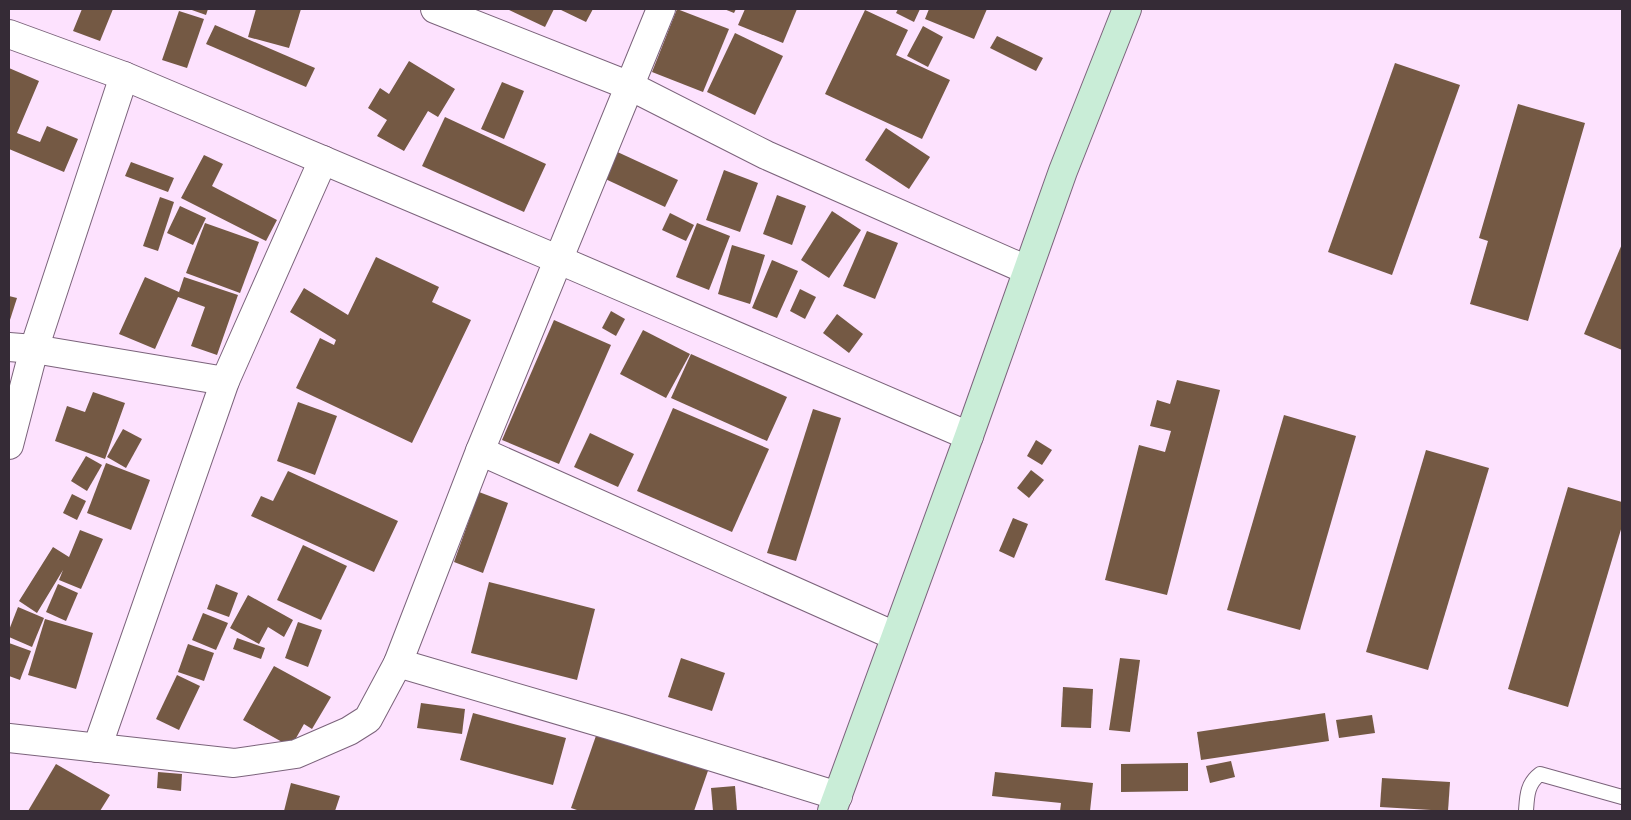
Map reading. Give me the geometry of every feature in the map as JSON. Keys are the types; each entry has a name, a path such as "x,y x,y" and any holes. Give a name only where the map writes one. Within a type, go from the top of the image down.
{"main road":[{"path":"835,804 969,436 1027,270 1127,9"}],"street":[{"path":"435,9 630,86 766,155 1027,270"},
{"path":"9,738 234,763 296,754 349,731 368,719 398,663 557,259 661,9"},
{"path":"9,34 124,76 969,436"},
{"path":"9,445 22,348 124,76"},
{"path":"97,748 225,381 323,160"},
{"path":"22,348 225,381"},
{"path":"480,451 895,636"},
{"path":"398,663 623,729 835,804"}],"lane":[{"path":"1526,811 1527,792 1533,779 1540,774 1622,797"}],"building":[{"path":"82,9 113,9 100,41 73,31"},
{"path":"189,9 208,9 206,15"},
{"path":"256,9 301,9 289,48 248,37"},
{"path":"507,9 554,9 545,27"},
{"path":"559,9 593,9 586,22"},
{"path":"677,9 729,29 703,92 652,72"},
{"path":"724,9 736,9 734,13"},
{"path":"745,9 797,9 783,43 738,25"},
{"path":"898,9 920,9 914,22 896,13"},
{"path":"929,9 987,9 974,39 925,19"},
{"path":"865,10 908,30 896,55 950,80 922,139 825,94"},
{"path":"179,11 204,19 187,68 162,60"},
{"path":"215,25 315,68 306,87 206,44"},
{"path":"923,26 943,37 928,67 907,56"},
{"path":"735,33 783,56 755,115 707,92"},
{"path":"997,36 1043,58 1036,71 990,48"},
{"path":"409,61 455,89 438,117 428,111 404,151 377,136 387,120 368,108 380,88 389,94"},
{"path":"1395,63 1460,85 1392,275 1328,252"},
{"path":"9,68 39,81 17,133 40,142 47,126 78,139 64,172 9,149"},
{"path":"502,82 524,91 504,139 481,129"},
{"path":"1518,104 1585,123 1528,321 1470,304 1488,241 1479,238"},
{"path":"445,117 546,164 524,212 422,166"},
{"path":"886,128 930,157 909,189 865,160"},
{"path":"611,149 678,180 665,207 599,176"},
{"path":"204,155 223,164 212,186 277,220 266,241 181,198"},
{"path":"131,162 174,178 168,192 125,176"},
{"path":"724,170 758,183 740,232 706,220"},
{"path":"777,195 806,206 792,245 763,234"},
{"path":"160,197 174,202 158,251 143,246"},
{"path":"180,206 206,218 193,245 167,233"},
{"path":"832,211 861,230 829,278 801,260"},
{"path":"670,213 694,225 686,241 662,230"},
{"path":"205,223 259,242 240,293 186,273"},
{"path":"697,223 730,236 709,290 676,277"},
{"path":"867,231 898,243 875,299 843,286"},
{"path":"1622,244 1622,350 1584,334"},
{"path":"732,245 765,255 750,304 718,294"},
{"path":"376,257 439,287 432,302 471,320 412,443 296,388 320,338 334,345 336,340 290,312 304,288 348,315"},
{"path":"772,260 798,271 777,318 752,308"},
{"path":"145,277 179,292 184,277 238,295 217,355 191,346 205,307 178,297 155,349 119,334"},
{"path":"800,289 816,297 805,319 790,311"},
{"path":"9,296 17,298 9,323"},
{"path":"611,311 625,319 616,336 602,328"},
{"path":"837,314 863,334 849,353 823,333"},
{"path":"554,320 611,345 559,464 502,440"},
{"path":"643,330 690,354 666,398 620,374"},
{"path":"691,354 787,397 767,441 671,398"},
{"path":"1177,380 1220,390 1167,595 1105,580 1139,445 1165,452 1171,431 1150,426 1157,400 1170,404"},
{"path":"93,392 125,403 105,459 55,441 67,406 85,412"},
{"path":"298,402 337,416 315,475 277,461"},
{"path":"673,408 769,449 732,532 637,491"},
{"path":"813,409 841,418 796,561 767,553"},
{"path":"1284,415 1356,436 1300,630 1227,610"},
{"path":"123,429 142,439 126,468 107,457"},
{"path":"590,433 634,454 618,487 574,467"},
{"path":"1036,440 1052,450 1042,465 1027,456"},
{"path":"1426,450 1489,468 1428,670 1366,652"},
{"path":"86,456 102,465 87,491 71,481"},
{"path":"106,463 150,480 131,530 87,513"},
{"path":"1031,470 1044,480 1029,498 1017,488"},
{"path":"288,471 398,521 374,572 251,516 261,496 273,501"},
{"path":"1568,487 1622,502 1622,526 1568,707 1508,689"},
{"path":"479,492 508,503 483,573 454,562"},
{"path":"72,494 86,501 77,520 63,513"},
{"path":"1013,518 1028,524 1014,558 999,551"},
{"path":"80,530 103,539 81,589 59,580 63,570 37,613 19,601 53,547 69,557"},
{"path":"303,545 347,566 321,620 277,600"},
{"path":"489,582 595,609 577,680 471,653"},
{"path":"58,584 78,593 66,621 46,612"},
{"path":"216,584 238,593 229,617 207,609"},
{"path":"248,595 293,620 284,637 268,627 259,644 230,628"},
{"path":"18,607 44,618 32,647 9,637 9,630"},
{"path":"203,613 228,623 216,650 192,640"},
{"path":"45,619 93,633 76,689 28,675"},
{"path":"298,622 322,630 308,667 285,658"},
{"path":"237,638 265,648 261,659 233,649"},
{"path":"9,643 31,651 20,680 9,676"},
{"path":"188,644 214,653 204,681 178,672"},
{"path":"681,658 725,673 712,711 668,697"},
{"path":"1120,658 1140,660 1130,732 1109,730"},
{"path":"274,666 331,697 312,729 304,724 291,747 243,720"},
{"path":"177,675 200,686 179,730 156,719"},
{"path":"1063,687 1093,689 1091,728 1061,727"},
{"path":"421,703 465,709 462,734 417,728"},
{"path":"473,713 566,738 553,785 460,760"},
{"path":"1325,713 1329,741 1201,760 1197,732"},
{"path":"1372,715 1375,733 1339,738 1336,720"},
{"path":"599,727 710,765 694,811 580,811 571,808"},
{"path":"1231,761 1235,777 1210,783 1206,766"},
{"path":"1188,763 1188,791 1121,792 1121,764"},
{"path":"56,764 110,795 100,811 28,811"},
{"path":"158,772 182,774 181,791 157,788"},
{"path":"995,772 1093,783 1090,811 1060,811 1061,803 992,796"},
{"path":"1382,778 1450,782 1448,811 1380,807"},
{"path":"291,783 340,796 335,811 284,811"},
{"path":"735,786 737,811 713,811 711,788"}]}
